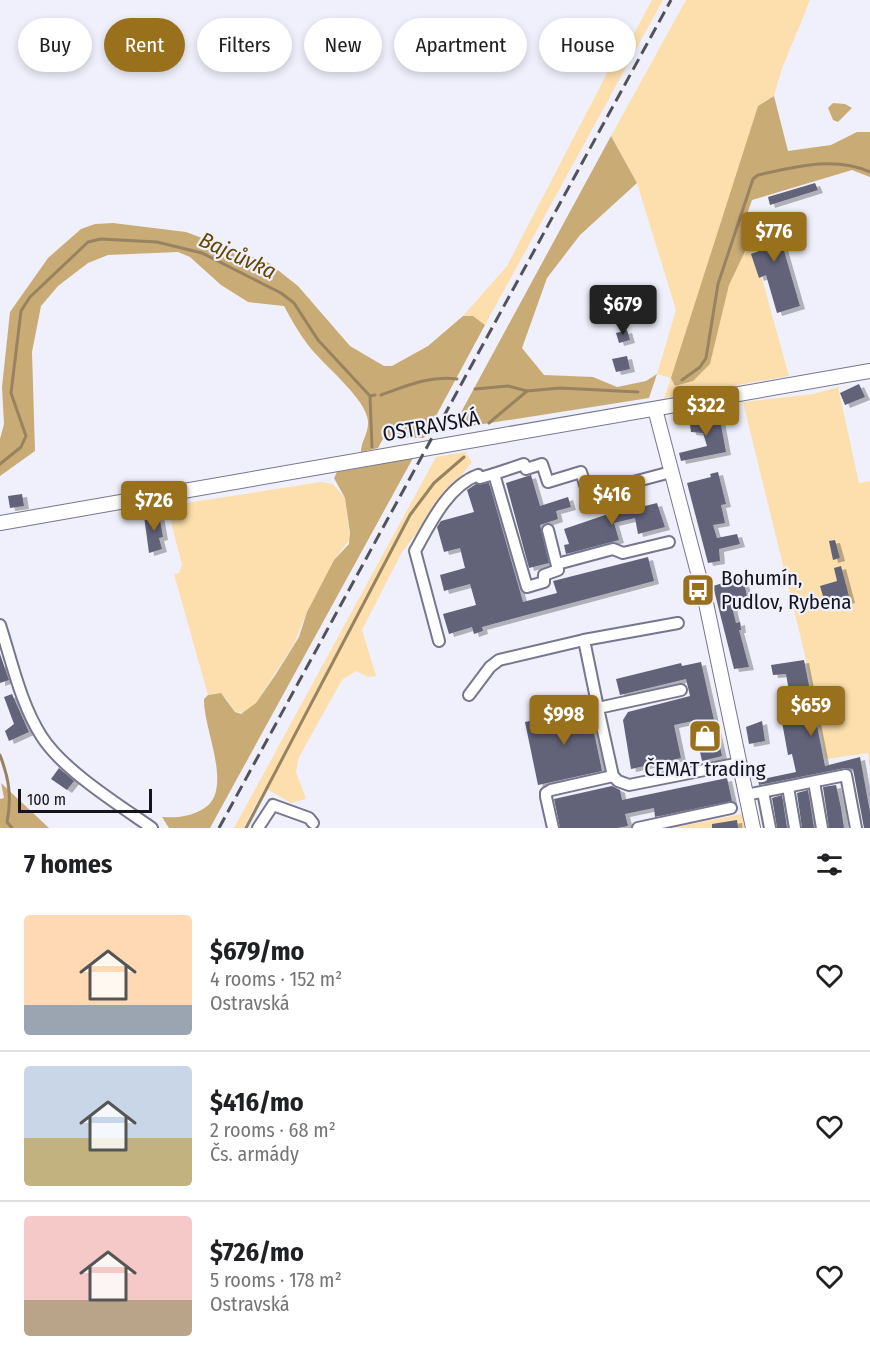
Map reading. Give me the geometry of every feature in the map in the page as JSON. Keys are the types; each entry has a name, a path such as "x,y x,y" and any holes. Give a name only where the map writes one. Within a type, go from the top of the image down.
{"main road":[{"name":"OSTRAVSKÁ","path":"0,523 870,371"},
{"path":"655,409 706,603 753,828"}],"street":[{"path":"438,641 415,551 431,523 463,480 478,475 480,478 524,464 526,469 542,464 548,482 581,472 588,494 671,472"},
{"path":"494,474 527,587 544,582 544,575 558,570 548,530"},
{"path":"557,564 614,549 623,553 669,542"},
{"path":"470,695 490,667 499,660 584,640 678,623"},
{"path":"0,625 33,722 42,738 64,762 152,828"},
{"path":"584,640 613,776 618,782 629,785 740,763"},
{"path":"598,708 681,690"},
{"path":"746,795 846,775 856,828"},
{"path":"553,828 546,793 613,776"},
{"path":"814,782 822,828"},
{"path":"788,787 795,828"},
{"path":"762,792 770,828"},
{"path":"258,828 273,805 309,818 313,823"},
{"path":"639,828 731,808"}],"shaded area":[{"path":"652,0 663,0 636,49 636,30"},
{"path":"686,0 810,0 781,71 774,96 758,106 675,386 693,381 710,364 729,285 751,239 789,376 664,398 671,378 657,374 676,310 637,183 611,136"},
{"path":"608,72 624,72 485,325 473,316 463,316 507,266"},
{"path":"774,96 788,151 831,145 857,132 870,132 870,177 852,170 752,200 745,220 751,239 729,285 710,364 693,381 675,386 671,378 758,106"},
{"path":"833,103 845,104 852,108 838,122 833,120 828,108"},
{"path":"611,136 637,183 580,235 547,278 522,348 544,375 593,377 617,387 646,381 657,374 649,398 452,429"},
{"path":"113,223 186,232 269,263 298,286 350,346 384,366 392,366 428,346 463,316 473,316 485,325 424,438 384,437 378,448 361,452 368,421 360,402 308,345 284,306 248,302 221,285 190,257 178,252 108,255 88,263 58,286 41,306 32,352 35,451 0,476 0,439 4,424 2,387 10,312 48,258 81,229 95,224"},
{"path":"838,387 859,483 870,481 870,768 868,753 826,759 804,651 743,402 814,394"},
{"path":"465,452 472,462 402,552 362,630 376,676 368,677 356,671 342,680 299,757 296,772 306,799 291,803 265,788 243,828 234,828 436,457"},
{"path":"413,458 210,828 169,828 162,817 183,816 203,809 212,800 217,788 215,758 204,699 208,695 221,693 235,712 241,714 256,703 299,637 307,612 334,560 349,544 350,533 345,498 334,478 337,472"},
{"path":"321,482 333,484 345,498 350,539 334,560 307,612 294,644 256,703 246,713 235,712 226,698 217,693 208,695 174,574 179,573 182,565 167,506"},
{"path":"1,783 49,828 0,828 0,799 4,798"},
{"path":"742,814 745,828 672,828"}],"building":[{"path":"815,183 818,190 770,205 768,197"},
{"path":"773,213 800,306 777,313 766,275 759,278 751,254 759,251 750,220"},
{"path":"627,330 630,340 619,343 616,333"},
{"path":"627,356 630,369 616,372 612,359"},
{"path":"859,384 865,397 845,405 840,393"},
{"path":"719,414 726,452 681,461 679,453 707,446 703,433 691,432 689,418"},
{"path":"718,472 726,504 721,505 725,523 713,525 717,538 737,534 740,544 719,549 720,561 708,563 687,483 711,477 710,474"},
{"path":"531,475 540,506 568,497 571,507 556,511 558,519 540,525 549,563 529,568 506,483"},
{"path":"489,483 523,602 557,593 553,581 648,557 654,581 482,627 483,631 474,634 472,627 449,634 443,614 476,605 470,584 444,591 440,575 465,568 460,548 444,552 437,527 441,521 474,512 467,490 476,484"},
{"path":"22,494 24,506 10,508 8,496"},
{"path":"625,494 629,510 657,503 665,527 638,534 635,518 614,523 619,540 566,554 564,545 569,544 564,529 617,511 613,497"},
{"path":"159,514 163,537 159,538 162,549 149,553 144,516"},
{"path":"835,540 840,558 833,560 829,541"},
{"path":"841,566 850,600 826,606 820,586 837,581 834,568"},
{"path":"743,577 747,597 732,599 732,607 736,623 740,622 741,630 739,630 749,667 734,669 713,586"},
{"path":"0,654 9,680 0,683"},
{"path":"804,660 825,766 860,757 870,812 870,828 864,828 853,769 845,768 759,785 758,780 796,772 792,754 788,755 782,722 794,720 786,674 773,675 771,665"},
{"path":"701,662 722,756 702,761 693,721 674,725 681,758 631,769 623,720 628,712 690,696 686,679 620,695 616,679 681,663 682,666"},
{"path":"12,694 29,732 9,741 5,731 14,724 4,697"},
{"path":"589,708 602,771 538,785 525,722"},
{"path":"762,721 765,741 749,744 746,727"},
{"path":"59,768 74,781 67,790 51,779"},
{"path":"727,778 732,801 655,817 654,808 625,814 628,826 617,828 560,828 554,799 612,786 620,790 622,800"},
{"path":"836,785 844,828 829,828 823,787"},
{"path":"808,790 814,828 802,828 797,793"},
{"path":"782,795 787,828 777,828 772,798"},
{"path":"737,820 738,828 712,828 712,824"}],"waterway":[{"name":"Bajcůvka","path":"682,380 700,367 706,358 718,284 753,179 758,175 814,164 843,165 870,172"},
{"name":"Bajcůvka","path":"0,464 21,447 26,436 11,393 21,311 30,297 88,242 101,239 157,242 202,253 281,293 294,303 318,340 370,396 375,395"},
{"name":"Bajcůvka","path":"381,395 428,380 457,379"},
{"name":"Bajcůvka","path":"475,389 508,386 527,391 560,388 638,392"},
{"path":"489,423 527,391"},
{"path":"370,396 372,447"},
{"path":"246,828 410,515 434,483 464,457"},
{"name":"Bajcůvka","path":"0,755 9,788 7,822 12,828"}],"railway":[{"path":"219,828 671,0"}],"place":[{"name":"Bohumín, Pudlov, Rybena","path":"698,590"},
{"name":"ČEMAT trading","path":"705,736"}]}
